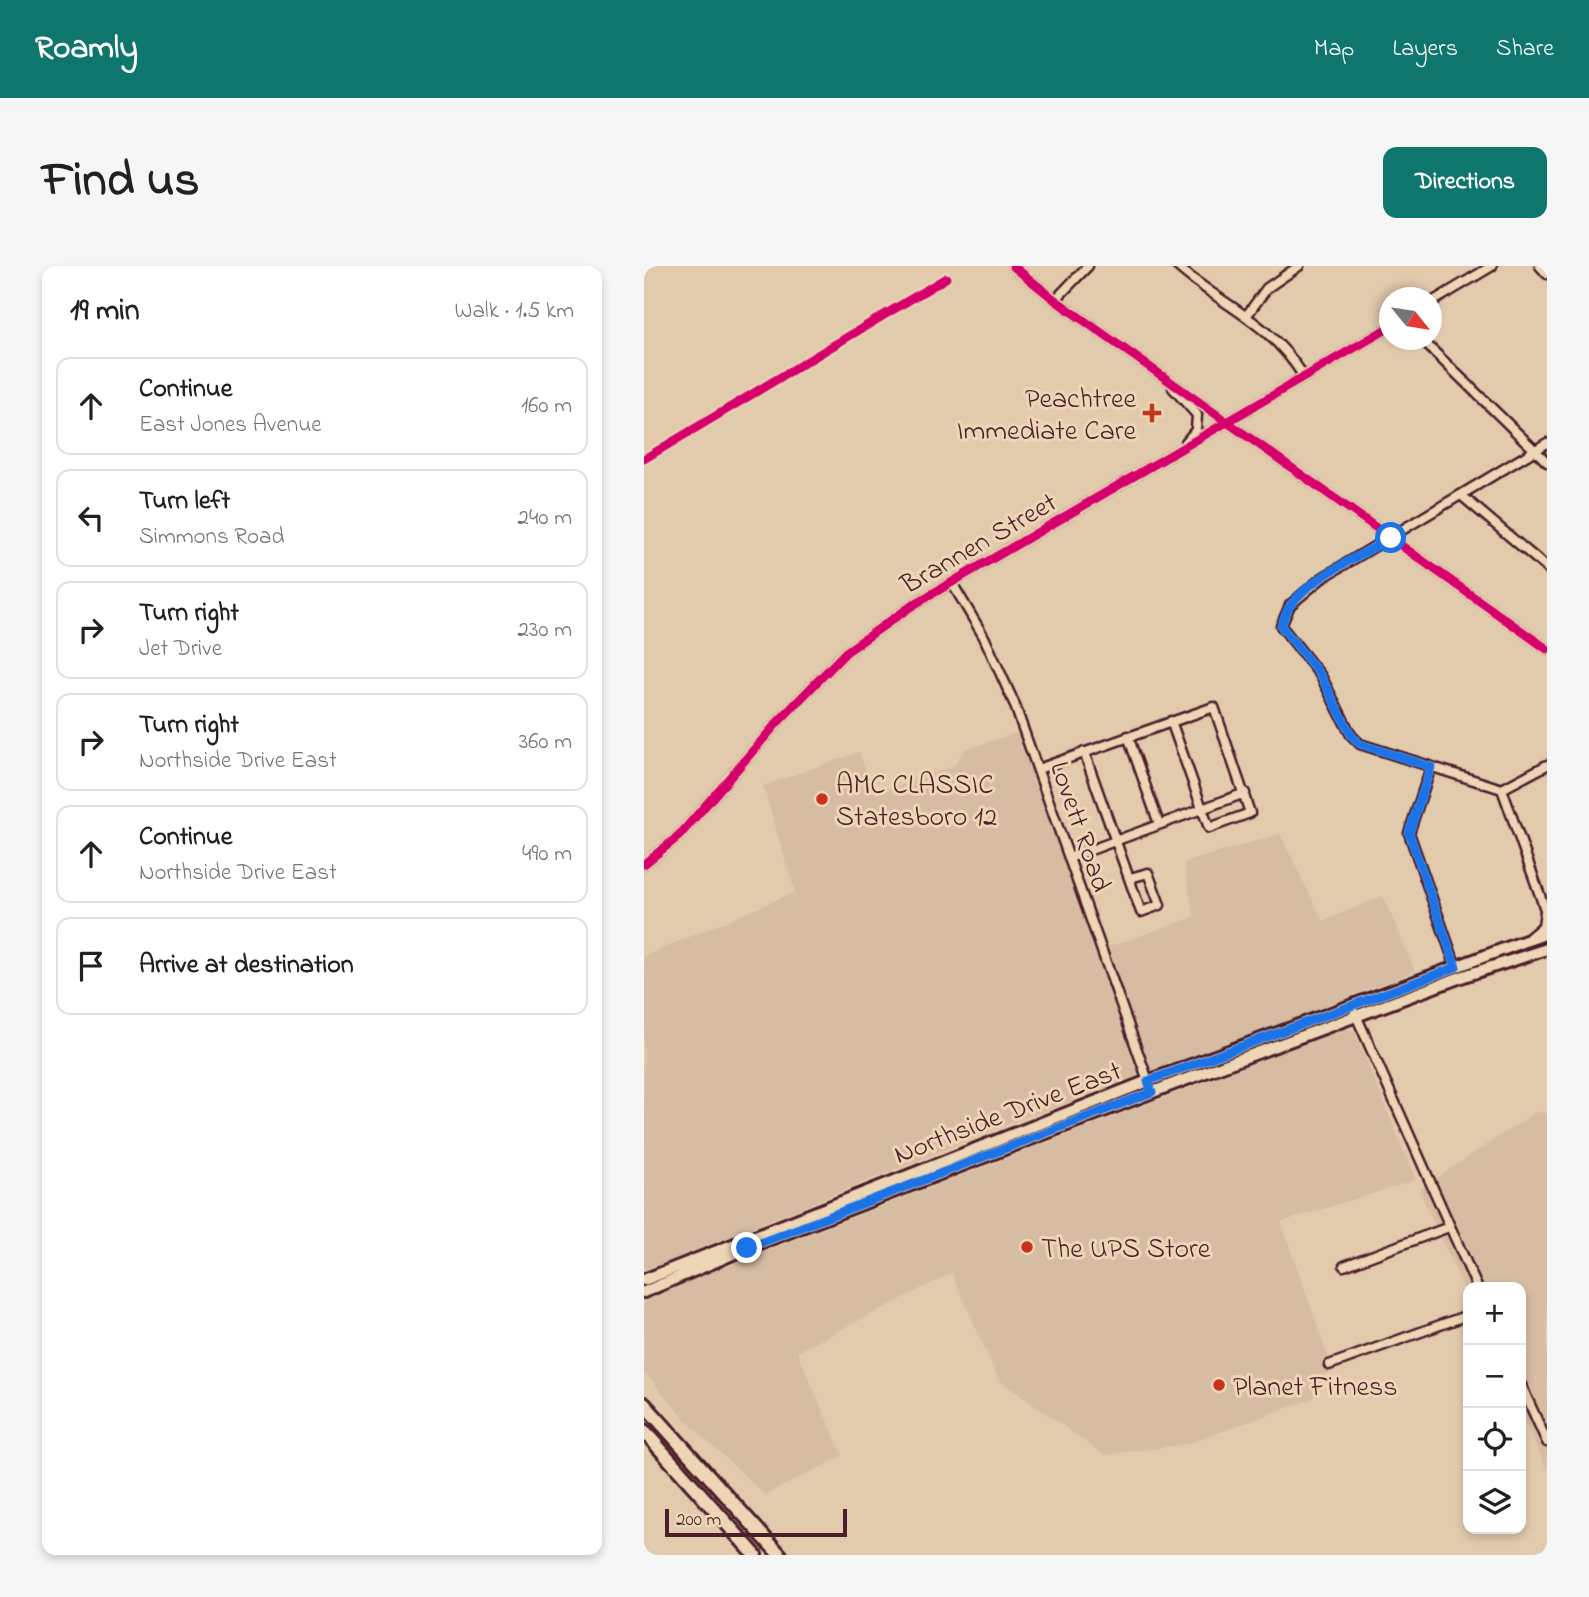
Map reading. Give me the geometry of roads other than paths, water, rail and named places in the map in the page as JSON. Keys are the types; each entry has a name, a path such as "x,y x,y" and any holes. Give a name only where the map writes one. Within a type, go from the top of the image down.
{"highway":[{"path":"644,1398 670,1426 673,1434"},
{"path":"644,1404 780,1555"},
{"path":"644,1431 755,1555"}],"main road":[{"name":"Northside Drive East","path":"644,1292 1352,1003 1547,933"},
{"name":"Northside Drive East","path":"646,1278 1150,1086 1547,949"}],"street":[{"path":"1013,266 1055,300 1547,649"},
{"path":"1055,300 1088,266"},
{"path":"1177,266 1247,315 1279,342 1304,377"},
{"path":"1247,315 1267,288 1299,266"},
{"path":"1442,296 1492,266"},
{"path":"1540,266 1547,274"},
{"name":"Brannen Street","path":"644,864 679,836 777,723 846,652 913,605 1379,333"},
{"path":"1432,350 1547,462"},
{"path":"1142,361 1189,403 1197,415 1193,436 1172,455"},
{"path":"1547,443 1322,578 1290,605 1281,626 1321,676 1351,735 1369,749 1502,789 1547,765"},
{"path":"1461,495 1547,568"},
{"name":"Lovett Road","path":"951,583 984,637 1002,675 1150,1086"},
{"path":"1038,769 1128,736 1171,721 1214,707 1250,813 1209,828 1171,721"},
{"path":"1128,736 1159,824"},
{"path":"1084,752 1140,912 1160,905 1148,873 1130,878"},
{"path":"1431,767 1409,833 1456,967"},
{"path":"1502,789 1546,913 1543,926 1529,939"},
{"path":"1069,858 1245,793"},
{"path":"1352,1003 1475,1282"},
{"path":"1344,1266 1449,1227"},
{"path":"1329,1365 1463,1317"},
{"path":"1526,1396 1547,1442"}],"place":[{"name":"Peachtree Immediate Care","path":"1152,413"},
{"name":"AMC CLASSIC Statesboro 12","path":"822,799"},
{"name":"The UPS Store","path":"1027,1247"},
{"name":"Planet Fitness","path":"1219,1385"}]}
